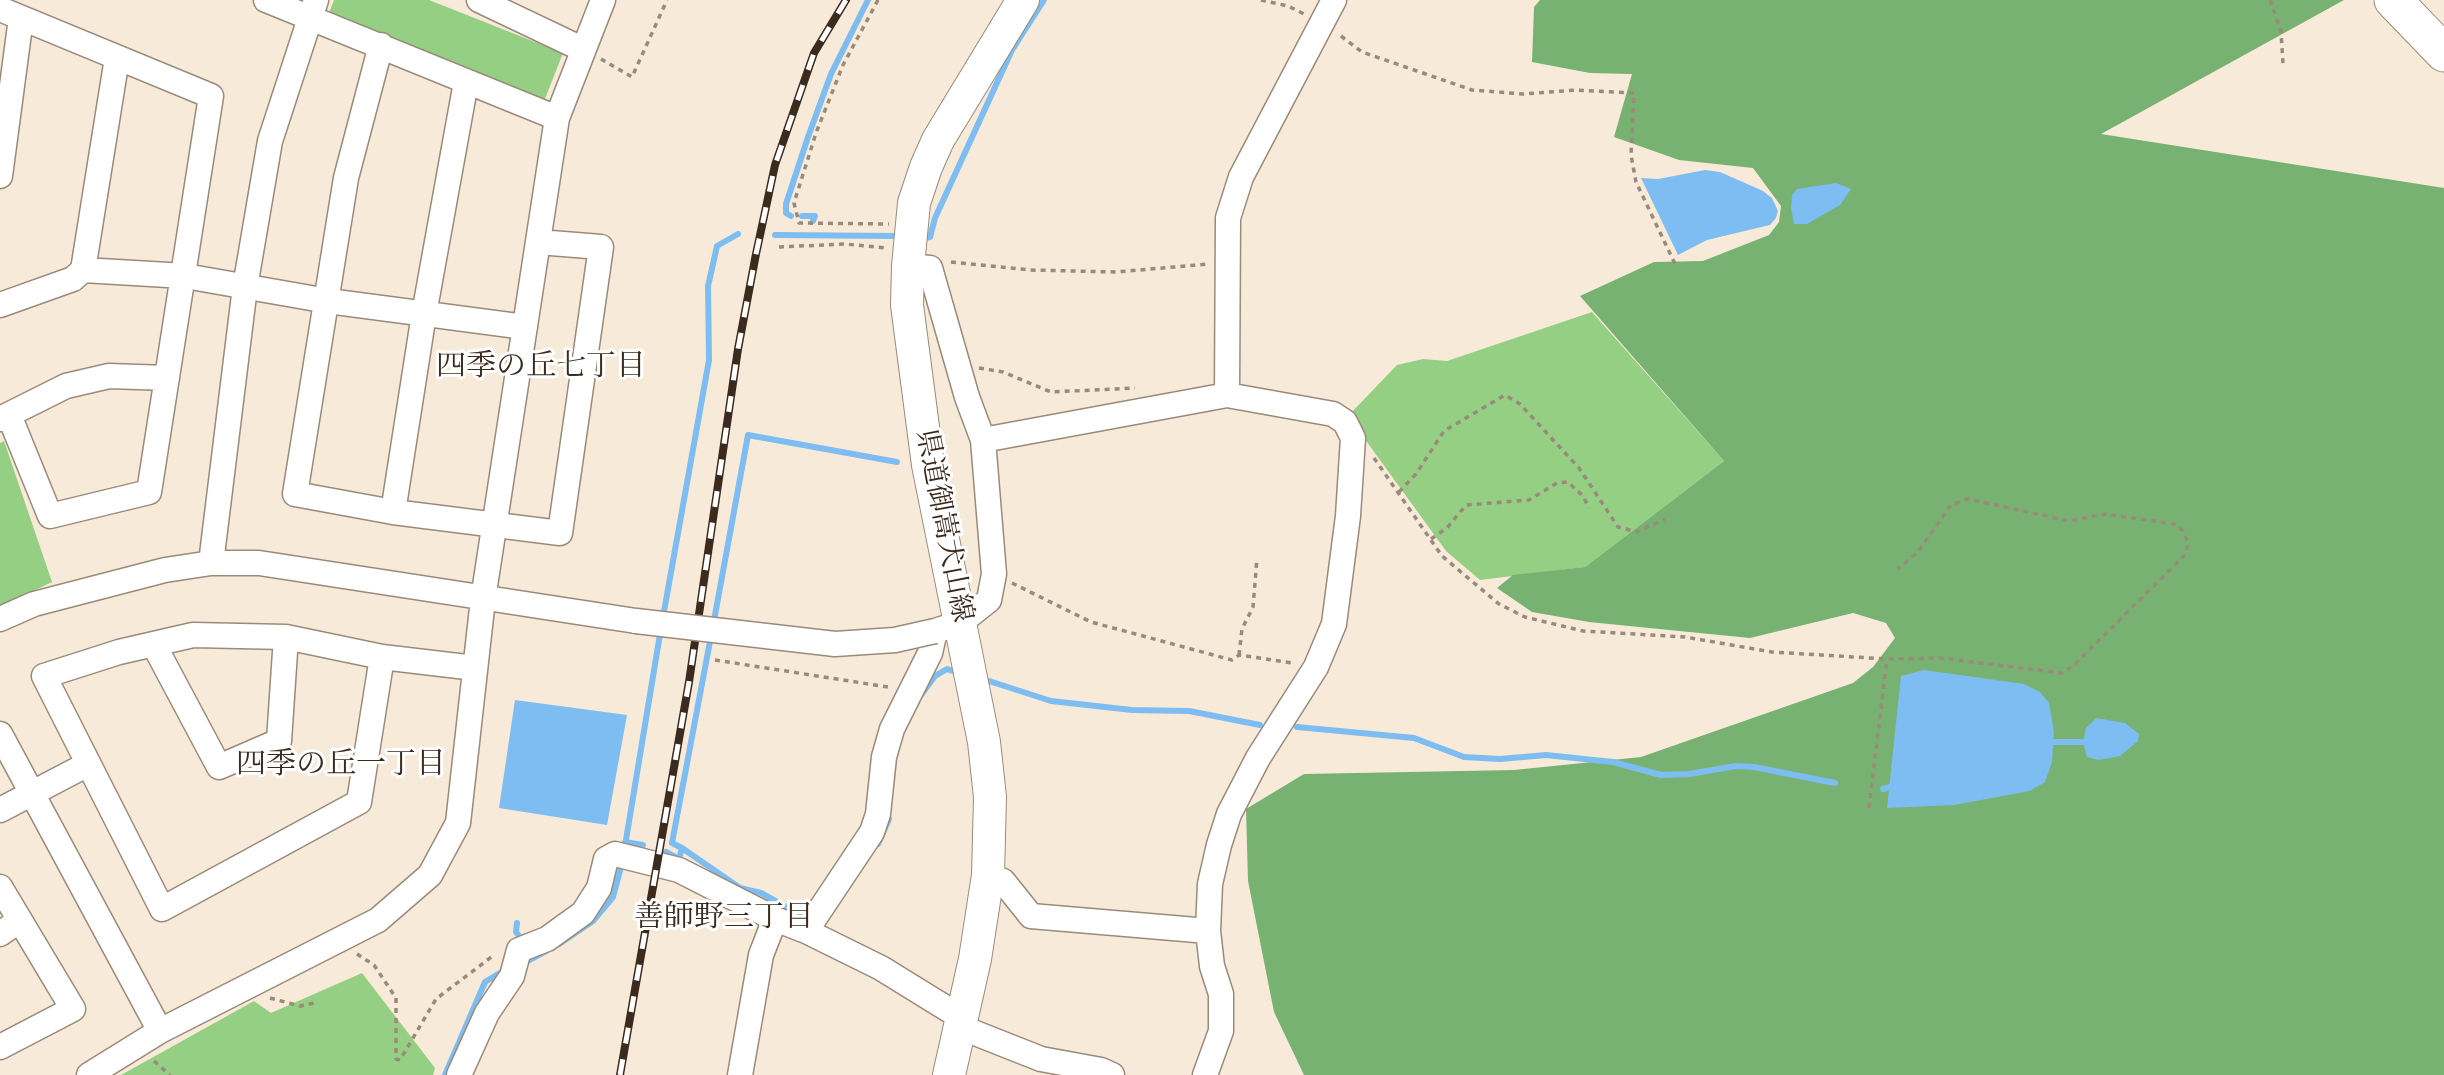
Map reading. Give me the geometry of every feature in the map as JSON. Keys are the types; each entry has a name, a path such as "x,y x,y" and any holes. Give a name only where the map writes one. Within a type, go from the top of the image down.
{"highway":[{"path":"2393,0 2444,53"},
{"path":"2426,0 2444,21"}],"main road":[{"name":"県道御嵩犬山線","path":"949,1075 988,875 990,797 985,742 947,627 907,305 914,252 914,203 938,140 1023,0"}],"street":[{"path":"266,0 313,8 381,45 557,118"},
{"path":"90,1075 160,1031 378,920 430,875 458,823 483,599 557,118 603,0"},
{"path":"490,2 582,49"},
{"path":"211,563 245,287 270,141 313,8"},
{"path":"1227,395 1228,218 1241,177 1328,11"},
{"path":"0,176 10,14 211,96 185,276 149,492 50,516 4,417 66,386 109,376 167,378"},
{"path":"381,45 346,178 295,494 393,512 560,533 601,247 538,242"},
{"path":"0,305 73,279 83,270 117,58"},
{"path":"393,512 424,314 466,82"},
{"path":"0,620 57,598 165,570 211,563 259,563 636,621 835,644 895,640 947,627 989,600 995,574 983,440 930,268 914,252"},
{"path":"83,270 185,276 328,301 525,327"},
{"path":"983,440 1227,395 1333,414 1345,422 1353,438 1348,516 1334,624 1316,667 1258,758 1230,814 1210,884 1208,930 1213,966 1221,994 1222,1031 1205,1075"},
{"path":"806,931 872,832 878,814 884,757 892,729 930,653 947,627"},
{"path":"382,657 359,802 162,909 44,676 119,652 193,635 286,637 382,657 475,668"},
{"path":"154,645 219,766 279,741 286,637"},
{"path":"0,734 160,1031"},
{"path":"0,810 88,764"},
{"path":"459,1075 487,1013 512,976 519,950 547,939 583,913 599,888 606,859 625,857 679,870 775,919 806,931 881,968 961,1022 1040,1067 1101,1070 1112,1075"},
{"path":"988,875 1003,881 1031,916 1208,930"},
{"path":"0,887 73,1009 0,1047"},
{"path":"740,1075 761,955 775,919"},
{"path":"0,934 20,920"}],"path":[{"path":"582,49 632,77 667,0"},
{"path":"878,0 843,65 816,134 794,203 796,220 810,225 887,223 914,252"},
{"path":"1261,0 1328,11 1362,52 1472,90 1523,94 1576,90 1634,93 1631,155 1636,182 1677,268"},
{"path":"2270,0 2281,30 2283,64"},
{"path":"779,247 862,244 929,255 955,263 1030,270 1116,272 1226,263"},
{"path":"960,370 977,368 1003,372 1051,392 1146,387"},
{"path":"1399,492 1416,474 1444,431 1505,395 1520,404 1579,468 1618,527 1637,532 1665,519"},
{"path":"1352,446 1366,448 1442,555 1499,604 1525,617 1583,631 1685,637 1772,652 1886,659 1961,659 2003,668 2061,673 2073,666 2186,554 2189,544 2183,531 2174,524 2105,514 2069,521 1968,499 1951,505 1917,553 1897,569"},
{"path":"1431,539 1447,528 1466,505 1529,500 1557,483 1568,482 1583,496 1589,508"},
{"path":"1239,656 1242,629 1254,607 1257,558"},
{"path":"995,574 1091,622 1232,660 1239,656 1316,667"},
{"path":"1869,808 1886,659"},
{"path":"715,660 910,692"},
{"path":"338,940 374,965 396,999 396,1059 400,1060 436,999 496,954 519,950"},
{"path":"259,982 268,997 282,1004 300,1006 314,1003"}],"green space":[{"path":"334,0 429,0 563,53 543,104 327,18"},
{"path":"1540,0 2344,0 2101,134 2444,188 2444,1075 1304,1075 1274,1012 1248,881 1246,809 1304,774 1514,770 1641,757 1853,683 1873,667 1895,638 1886,623 1853,613 1750,638 1589,622 1532,612 1497,588 1513,575 1585,567 1724,461 1580,296 1654,262 1703,261 1769,235 1779,222 1781,206 1753,168 1679,160 1614,137 1632,74 1590,73 1532,62 1534,7"},
{"path":"1592,312 1724,461 1585,567 1480,580 1446,551 1348,416 1397,365 1423,359 1447,361"},
{"path":"4,441 52,582 0,607 0,443"},
{"path":"362,973 435,1068 433,1075 121,1075 254,1001 271,1013"}],"water":[{"path":"1705,170 1720,172 1763,191 1772,198 1778,211 1776,218 1770,225 1707,240 1678,255 1641,178 1658,179"},
{"path":"1836,183 1851,189 1840,205 1807,224 1794,224 1792,195 1797,189"},
{"path":"1924,670 2024,684 2040,692 2049,703 2054,732 2052,762 2045,782 2030,791 1954,805 1887,808 1901,676"},
{"path":"515,700 627,715 607,825 499,808"},
{"path":"2096,718 2125,723 2139,734 2138,741 2120,756 2099,760 2087,757 2083,742 2086,728"}],"waterway":[{"path":"791,216 786,213 786,204 808,137 831,74 868,0"},
{"path":"925,238 930,237 935,218 1012,50 1044,0"},
{"path":"802,216 815,216 813,221"},
{"path":"663,617 709,360 708,286 717,246 738,234"},
{"path":"775,235 896,236"},
{"path":"713,626 748,435 897,462"},
{"path":"624,852 661,628"},
{"path":"666,852 679,859 682,848 672,843 711,636"},
{"path":"921,695 935,676 947,669 953,671"},
{"path":"989,681 1051,701 1132,710 1189,711 1260,725"},
{"path":"1297,727 1414,738 1464,757 1500,759 1546,755 1613,762 1661,775 1689,774 1736,766 1754,767 1835,783"},
{"path":"2047,742 2083,742"},
{"path":"1883,789 1897,785"},
{"path":"878,844 889,819"},
{"path":"625,842 643,845"},
{"path":"682,848 740,888 761,893 799,914"},
{"path":"559,944 593,921 613,897 622,863"},
{"path":"517,923 516,932 522,940"},
{"path":"522,964 546,951"},
{"path":"445,1075 485,982 505,970"}],"railway":[{"path":"620,1075 689,682 738,349 756,254 775,165 814,53 846,0"}],"district":[{"name":"四季の丘七丁目","path":"541,369"},
{"name":"四季の丘一丁目","path":"341,767"},
{"name":"善師野三丁目","path":"724,920"}]}
